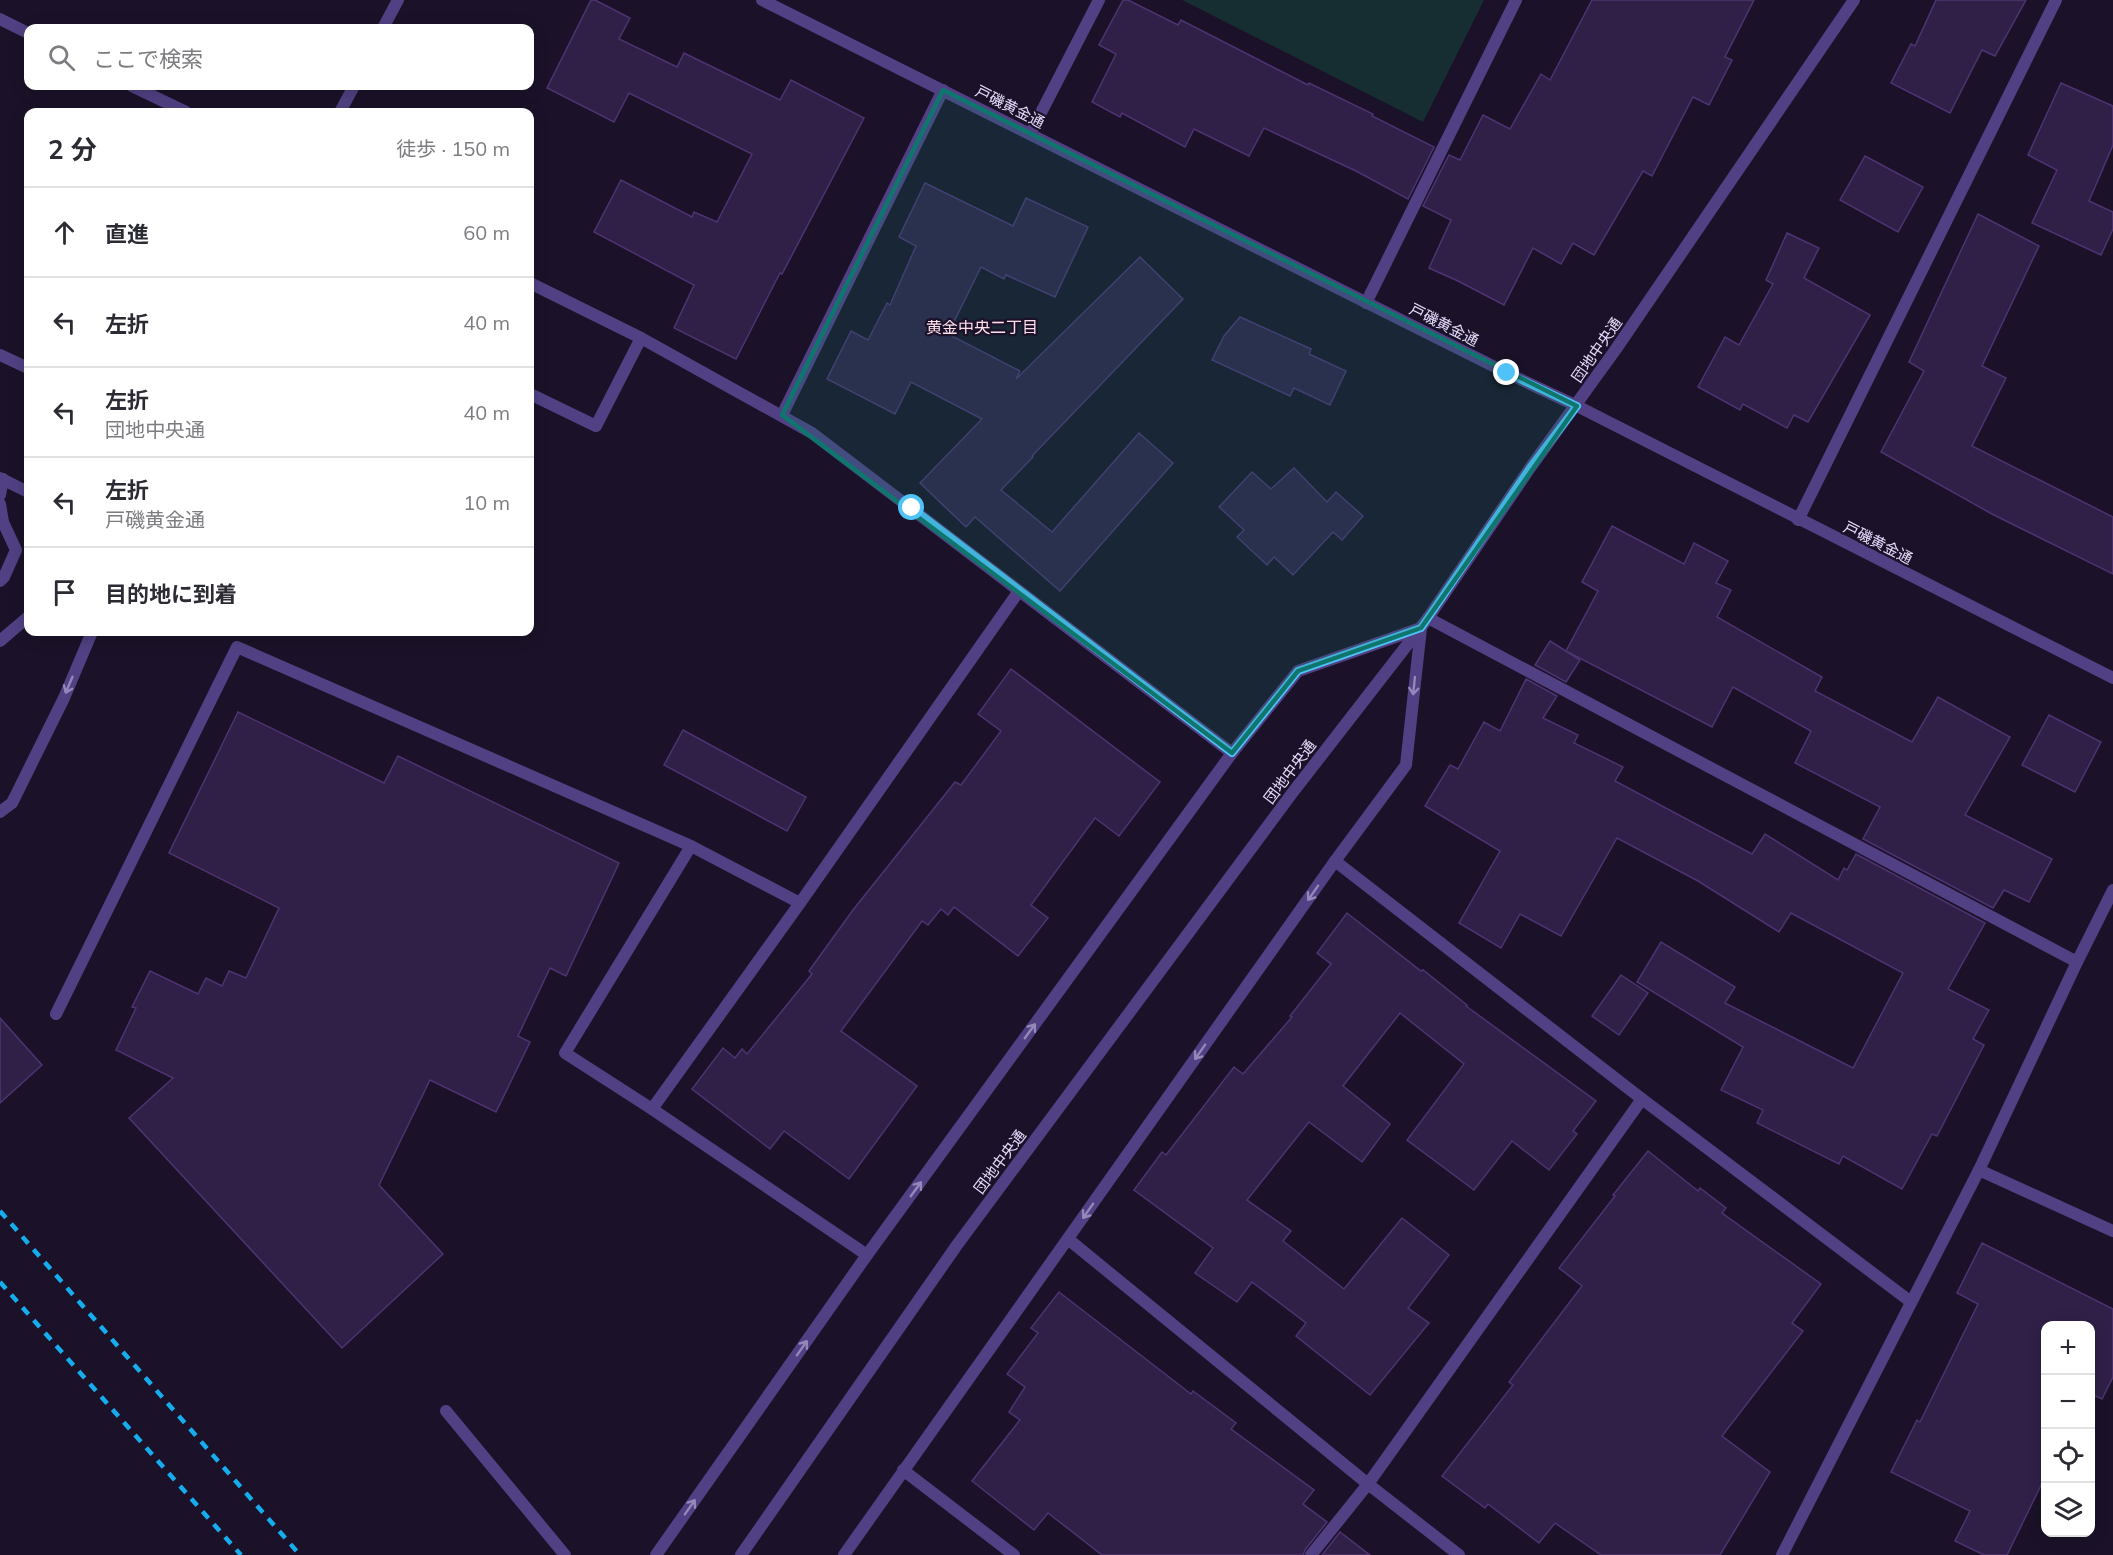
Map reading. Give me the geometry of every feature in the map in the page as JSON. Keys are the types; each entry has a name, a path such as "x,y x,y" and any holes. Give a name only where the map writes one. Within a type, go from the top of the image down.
{"street":[{"path":"385,24 398,0"},
{"name":"戸磯黄金通","path":"762,0 779,4 1030,134 1577,406 2113,678"},
{"path":"1030,134 1098,0"},
{"path":"1366,303 1516,0"},
{"name":"団地中央通","path":"741,1555 957,1245 1293,792 1424,623 1530,468 1577,406 1854,0"},
{"path":"1798,520 2056,0"},
{"path":"0,19 24,31"},
{"path":"140,90 178,108"},
{"path":"342,108 352,90"},
{"path":"782,415 943,90"},
{"path":"534,285 641,338 812,433 1232,753"},
{"path":"534,396 596,426 641,338"},
{"path":"0,355 24,366"},
{"path":"0,495 2,479 24,490"},
{"path":"0,504 3,522 15,550 4,578 0,581"},
{"path":"652,1109 1019,591"},
{"path":"0,640 24,620"},
{"path":"844,1555 1335,861 1406,765 1424,623"},
{"path":"656,1555 867,1255 1232,753 1298,671 1424,623 2077,962"},
{"path":"0,812 12,803 64,699 90,636"},
{"path":"56,1014 237,647 692,846 800,903"},
{"path":"692,846 565,1053 652,1109 867,1255"},
{"path":"1335,861 1642,1099 1911,1302"},
{"path":"1782,1555 1979,1170 2113,890"},
{"path":"1311,1555 1368,1484 1642,1099"},
{"path":"1979,1170 2113,1231"},
{"path":"1068,1239 1368,1484 1459,1555"},
{"path":"446,1411 564,1555"},
{"path":"903,1470 1014,1555"}],"highlighted area":[{"path":"943,90 1577,406 1421,628 1298,671 1232,753 782,415"}],"green space":[{"path":"1182,0 1484,0 1423,122"}],"building":[{"path":"591,0 630,18 619,39 677,67 684,53 780,100 791,80 864,118 736,359 674,328 694,285 594,232 621,180 692,217 694,212 717,222 752,154 629,93 614,122 547,88"},
{"path":"1123,0 1128,0 1178,25 1181,20 1308,85 1309,83 1373,114 1372,116 1434,147 1408,199 1356,171 1264,128 1249,156 1194,129 1185,147 1122,113 1120,117 1092,102 1116,54 1099,45"},
{"path":"1592,0 1754,0 1725,57 1732,60 1709,105 1693,97 1652,176 1643,171 1594,255 1573,243 1561,264 1533,248 1504,305 1429,268 1451,220 1423,206 1449,155 1460,160 1483,115 1510,129 1541,74 1550,80"},
{"path":"1936,0 2026,0 1995,56 1982,50 1950,113 1891,83 1911,44 1915,46"},
{"path":"2061,83 2113,106 2113,145 2089,201 2113,212 2113,229 2101,255 2032,223 2057,170 2028,155"},
{"path":"1865,156 1923,187 1898,232 1840,200"},
{"path":"925,183 1013,226 1026,198 1088,227 1055,297 1006,275 1004,279 981,267 948,334 1020,371 1016,379 1140,257 1183,299 1001,490 1052,532 1139,433 1173,463 1060,591 975,517 966,527 920,483 982,419 911,382 895,414 827,379 851,331 868,340 887,303 890,305 916,246 899,237"},
{"path":"1978,214 2039,246 1982,366 2006,378 1972,446 2113,517 2113,574 1992,514 1881,452 1924,371 1909,362"},
{"path":"1787,233 1819,248 1804,278 1870,315 1808,422 1794,415 1787,428 1743,404 1740,410 1698,387 1725,337 1739,345 1773,284 1766,280"},
{"path":"1240,317 1311,349 1309,354 1346,371 1330,405 1294,388 1290,396 1212,360 1224,336"},
{"path":"1294,468 1327,502 1336,492 1363,516 1342,540 1333,532 1293,575 1274,557 1267,565 1237,537 1244,530 1219,507 1252,472 1271,489"},
{"path":"1612,526 1684,564 1694,543 1728,561 1716,583 1731,590 1717,617 1822,677 1815,691 1912,742 1938,697 2010,737 1965,815 2052,859 2029,902 2004,890 1993,908 1863,839 1880,807 1795,763 1811,731 1733,687 1712,727 1566,651 1598,591 1582,582"},
{"path":"1550,641 1580,660 1566,682 1535,665"},
{"path":"1011,669 1160,782 1119,836 1095,818 1031,905 1048,918 1018,956 954,907 948,915 941,909 928,925 922,921 841,1031 917,1086 849,1179 784,1131 770,1149 692,1089 723,1048 735,1058 742,1049 747,1054 812,974 809,971 853,910 955,782 961,785 1001,731 978,714"},
{"path":"1526,679 1557,696 1543,718 1578,735 1574,743 1623,767 1615,781 1752,854 1765,834 1838,880 1844,868 1847,870 1856,854 1985,923 1948,989 1989,1010 1973,1039 1984,1045 1937,1136 1932,1134 1902,1189 1843,1156 1839,1164 1757,1123 1763,1110 1721,1090 1743,1047 1637,982 1661,942 1735,987 1725,1003 1853,1068 1903,973 1791,913 1779,932 1698,881 1617,838 1561,936 1520,914 1501,948 1459,923 1500,851 1425,806 1450,765 1458,769 1484,722 1500,731"},
{"path":"238,712 384,783 398,756 619,863 566,976 550,968 518,1036 530,1042 496,1112 430,1080 379,1185 443,1254 342,1348 129,1118 173,1078 116,1050 136,1008 132,1007 150,971 198,994 206,978 222,986 229,971 246,978 279,908 169,853"},
{"path":"2049,715 2101,742 2075,792 2022,765"},
{"path":"683,730 806,797 787,831 664,765"},
{"path":"1347,913 1421,971 1423,970 1466,1006 1596,1101 1573,1131 1577,1134 1549,1170 1512,1141 1474,1190 1407,1140 1464,1064 1400,1013 1343,1086 1390,1124 1362,1162 1309,1122 1247,1200 1291,1231 1283,1241 1344,1289 1402,1218 1449,1255 1408,1308 1429,1323 1370,1395 1296,1336 1306,1323 1252,1282 1237,1302 1195,1273 1213,1248 1134,1190 1162,1152 1166,1155 1234,1067 1243,1074 1292,1017 1290,1016 1331,964 1317,953"},
{"path":"1621,975 1648,993 1619,1035 1592,1016"},
{"path":"0,1018 42,1065 0,1103"},
{"path":"1648,1151 1698,1191 1700,1188 1726,1208 1722,1213 1821,1284 1792,1323 1803,1331 1722,1436 1770,1472 1720,1555 1601,1555 1555,1523 1539,1543 1488,1504 1485,1508 1442,1476 1513,1385 1509,1382 1582,1286 1559,1268"},
{"path":"1982,1243 2113,1309 2113,1377 2102,1399 2095,1396 2095,1321 2041,1321 2041,1485 2007,1555 1984,1555 1955,1541 1970,1511 1891,1472 1917,1420 1920,1422 1978,1304 1957,1293"},
{"path":"1059,1292 1191,1394 1193,1391 1236,1423 1231,1429 1314,1490 1303,1504 1327,1522 1303,1555 1102,1555 1048,1513 1034,1530 972,1481 1020,1420 1009,1412 1025,1387 1007,1374 1038,1333 1031,1328"},
{"path":"1340,1532 1370,1555 1322,1555"}],"railway":[{"path":"0,1211 300,1555"},
{"path":"0,1282 241,1555"}],"district":[{"name":"黄金中央二丁目","path":"982,327"}],"route":[{"path":"912,508 1232,753 1298,671 1421,628 1530,468 1577,406 1507,373"}]}
